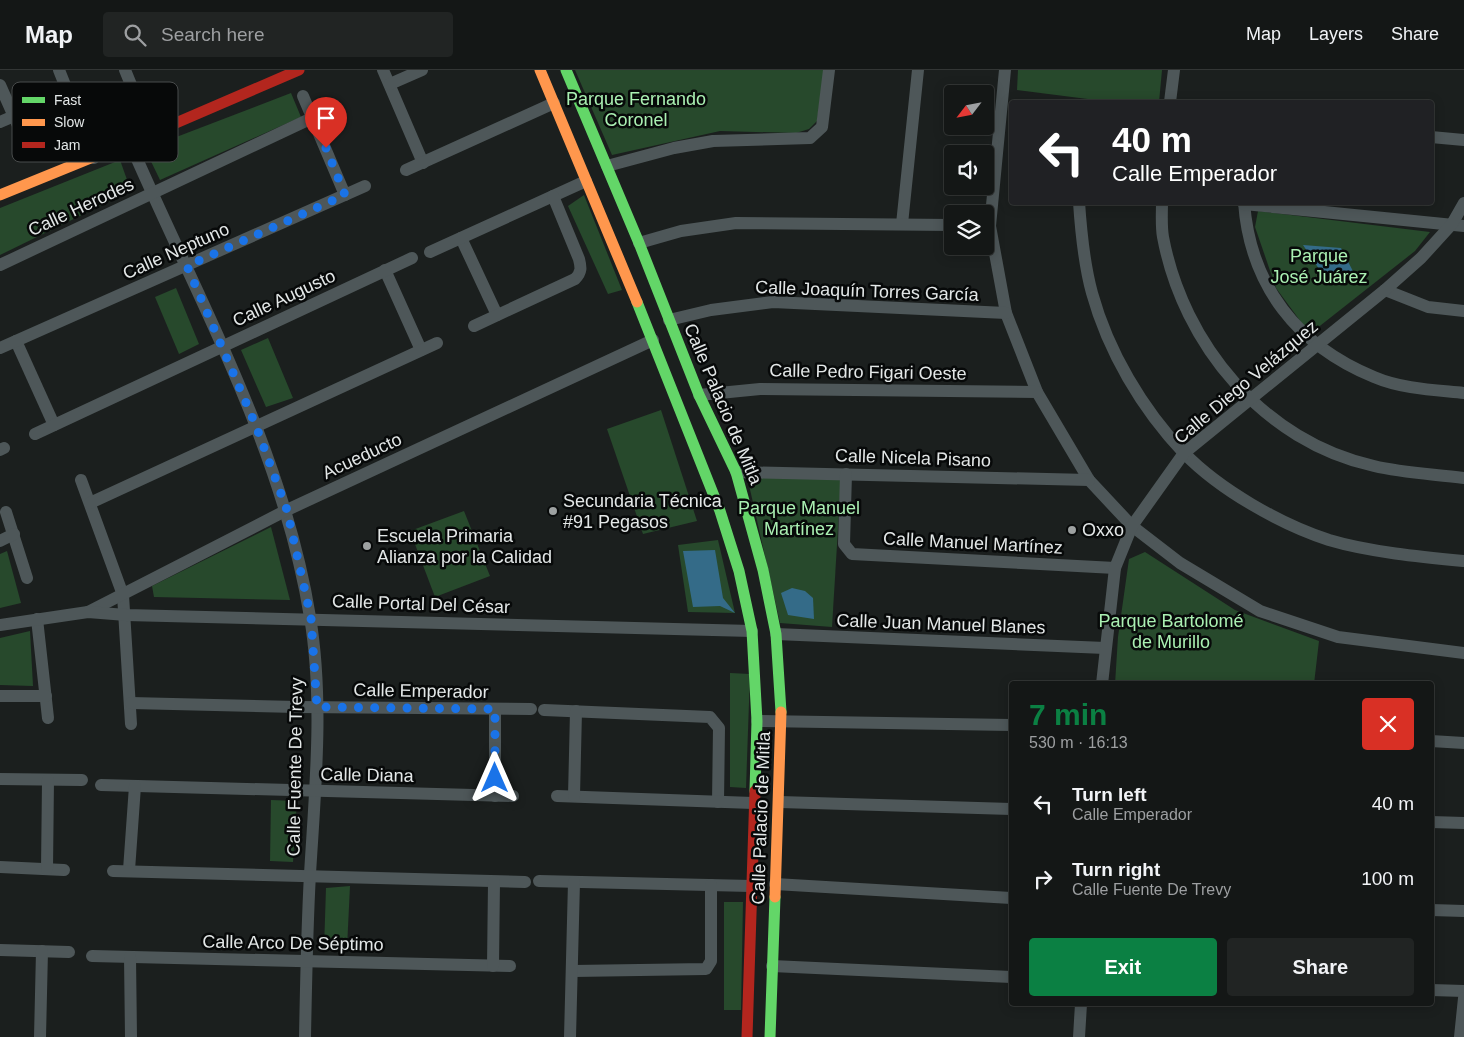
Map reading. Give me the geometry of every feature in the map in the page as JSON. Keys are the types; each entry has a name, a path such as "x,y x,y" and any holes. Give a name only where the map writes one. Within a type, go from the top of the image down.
{"main road":[{"path":"178,122 299,70"},
{"name":"Calle Palacio de Mitla","path":"540,70 653,340 720,511 739,571 752,631 757,721 753,802 748,1037"},
{"name":"Calle Palacio de Mitla","path":"566,70 639,243 699,395 736,472 760,554 776,634 782,722 770,1037"},
{"path":"0,195 84,162"}],"street":[{"path":"59,70 64,82"},
{"path":"125,70 130,82"},
{"path":"383,70 423,163"},
{"path":"390,84 422,70"},
{"path":"607,166 674,148 714,140 810,138 822,127 829,70"},
{"path":"902,224 918,70"},
{"path":"991,205 1006,106 1005,70"},
{"path":"1170,100 1174,70"},
{"path":"0,84 12,111"},
{"path":"303,96 345,195"},
{"path":"406,170 554,103"},
{"path":"0,122 12,117"},
{"name":"Calle Herodes","path":"0,265 312,118"},
{"path":"1434,137 1464,140"},
{"name":"Calle Fuente De Trevy","path":"138,162 187,266 256,426 287,510 311,618 317,707 315,791 306,960 305,1037"},
{"path":"430,252 586,181"},
{"name":"Calle Neptuno","path":"0,348 366,186"},
{"path":"474,326 575,279 580,274 581,267 553,196"},
{"name":"Calle Diego Velázquez","path":"1102,681 1115,568 1132,526 1184,453 1386,290 1458,225 1464,203"},
{"path":"1079,205 1081,231 1092,293 1117,358 1150,412 1184,453 1220,483 1263,512 1329,540 1392,552 1464,561"},
{"path":"1162,205 1162,235 1177,290 1201,338 1216,360 1249,399 1288,429 1323,449 1373,466 1464,478"},
{"path":"1244,205 1256,260 1269,288 1285,316 1316,346 1375,378 1419,388 1464,393"},
{"path":"1263,205 1458,225"},
{"path":"639,243 681,231 736,223 944,225"},
{"path":"461,238 498,315"},
{"path":"994,255 1006,313 1037,392 1089,480 1132,526 1180,563 1260,611 1338,637 1464,652"},
{"name":"Calle Augusto","path":"35,434 412,258"},
{"path":"385,270 421,350"},
{"path":"1386,290 1428,307 1464,311"},
{"name":"Calle Joaquín Torres García","path":"669,320 711,310 773,302 1006,313"},
{"name":"Acueducto","path":"88,612 287,510 653,340"},
{"path":"16,341 54,424"},
{"path":"90,503 437,343"},
{"name":"Calle Pedro Figari Oeste","path":"699,395 760,388 1037,392"},
{"name":"Calle Nicela Pisano","path":"736,472 1089,480"},
{"name":"Calle Manuel Martínez","path":"846,474 844,544 852,554 1115,568"},
{"path":"81,480 123,595 126,615 131,724"},
{"path":"6,512 27,578"},
{"path":"0,541 14,534"},
{"path":"0,625 88,612"},
{"name":"Calle Portal Del César","path":"88,612 126,615 311,618 752,631"},
{"path":"37,619 48,718"},
{"name":"Calle Juan Manuel Blanes","path":"776,634 1105,648"},
{"path":"0,696 46,696"},
{"name":"Calle Emperador","path":"131,703 495,709 706,716 714,719 719,728 718,802"},
{"path":"495,709 495,796"},
{"path":"574,796 576,711"},
{"path":"757,721 1009,725"},
{"path":"1434,741 1464,743"},
{"path":"0,779 82,780"},
{"path":"47,869 48,780"},
{"name":"Calle Diana","path":"101,785 513,796"},
{"path":"129,870 135,786"},
{"path":"557,796 753,802"},
{"path":"780,802 1009,809"},
{"path":"1434,822 1464,823"},
{"path":"0,867 64,870"},
{"path":"113,871 525,882"},
{"path":"539,881 751,886"},
{"path":"494,882 494,966"},
{"path":"570,1037 574,882"},
{"path":"775,884 1009,898"},
{"path":"573,971 706,970 711,961 712,885"},
{"path":"1434,910 1464,911"},
{"path":"0,950 69,952"},
{"path":"40,1037 42,951"},
{"name":"Calle Arco De Séptimo","path":"92,956 510,966"},
{"path":"130,957 131,1037"},
{"path":"772,966 1009,977"},
{"path":"1434,990 1464,991"},
{"path":"1460,1037 1464,998"},
{"path":"1079,1037 1081,1006"}],"green space":[{"name":"Parque Fernando Coronel","path":"575,70 824,70 817,121 809,129 796,133 720,131 612,155"},
{"path":"1018,70 1162,70 1159,100 1095,100 1017,90"},
{"path":"291,93 301,117 160,180 151,162 178,162 178,136"},
{"path":"115,162 121,162 131,191 0,255 0,208"},
{"path":"584,195 622,290 608,294 568,206"},
{"name":"Parque José Juárez","path":"1258,211 1430,232 1415,251 1316,329 1304,326 1276,288 1255,227"},
{"path":"176,288 199,344 179,354 155,297"},
{"path":"268,338 293,398 266,407 241,350"},
{"path":"661,410 697,521 643,534 607,429"},
{"name":"Parque Manuel Martínez","path":"747,476 841,479 832,627 780,623"},
{"path":"464,511 490,576 435,597 410,531"},
{"path":"271,527 290,600 154,597 152,586"},
{"path":"718,540 735,613 688,612 678,545"},
{"path":"7,551 21,603 0,608 0,554"},
{"name":"Parque Bartolomé de Murillo","path":"1145,552 1235,610 1319,641 1314,681 1115,681 1118,637 1129,559"},
{"path":"30,631 33,686 0,685 0,638"},
{"path":"730,673 750,674 746,788 730,787"},
{"path":"271,800 297,801 293,862 270,861"},
{"path":"350,886 347,948 324,949 326,888"},
{"path":"724,902 743,902 741,1010 724,1010"}],"water":[{"path":"1303,245 1341,248 1358,281 1323,275"},
{"path":"715,550 723,598 735,613 720,606 693,607 683,551"},
{"path":"792,588 805,591 813,598 814,619 788,615 781,593"}],"traffic: fast":[{"path":"566,70 639,243 699,395 736,472 763,570 776,634 781,712"},
{"path":"637,302 720,511 739,571 752,631 757,721 755,791"},
{"path":"770,1037 775,897"}],"traffic: slow":[{"path":"540,70 637,302"},
{"path":"0,195 81,162"},
{"path":"775,897 781,712"}],"traffic: jam":[{"path":"178,122 299,70"},
{"path":"747,1037 755,791"}],"place":[{"name":"Secundaria Técnica #91 Pegasos","path":"553,511"},
{"name":"Oxxo","path":"1072,530"},
{"name":"Escuela Primaria Alianza por la Calidad","path":"367,546"}],"route":[{"path":"326,148 345,195 187,266 256,426 287,510 311,618 317,707 495,709 495,778"}]}
